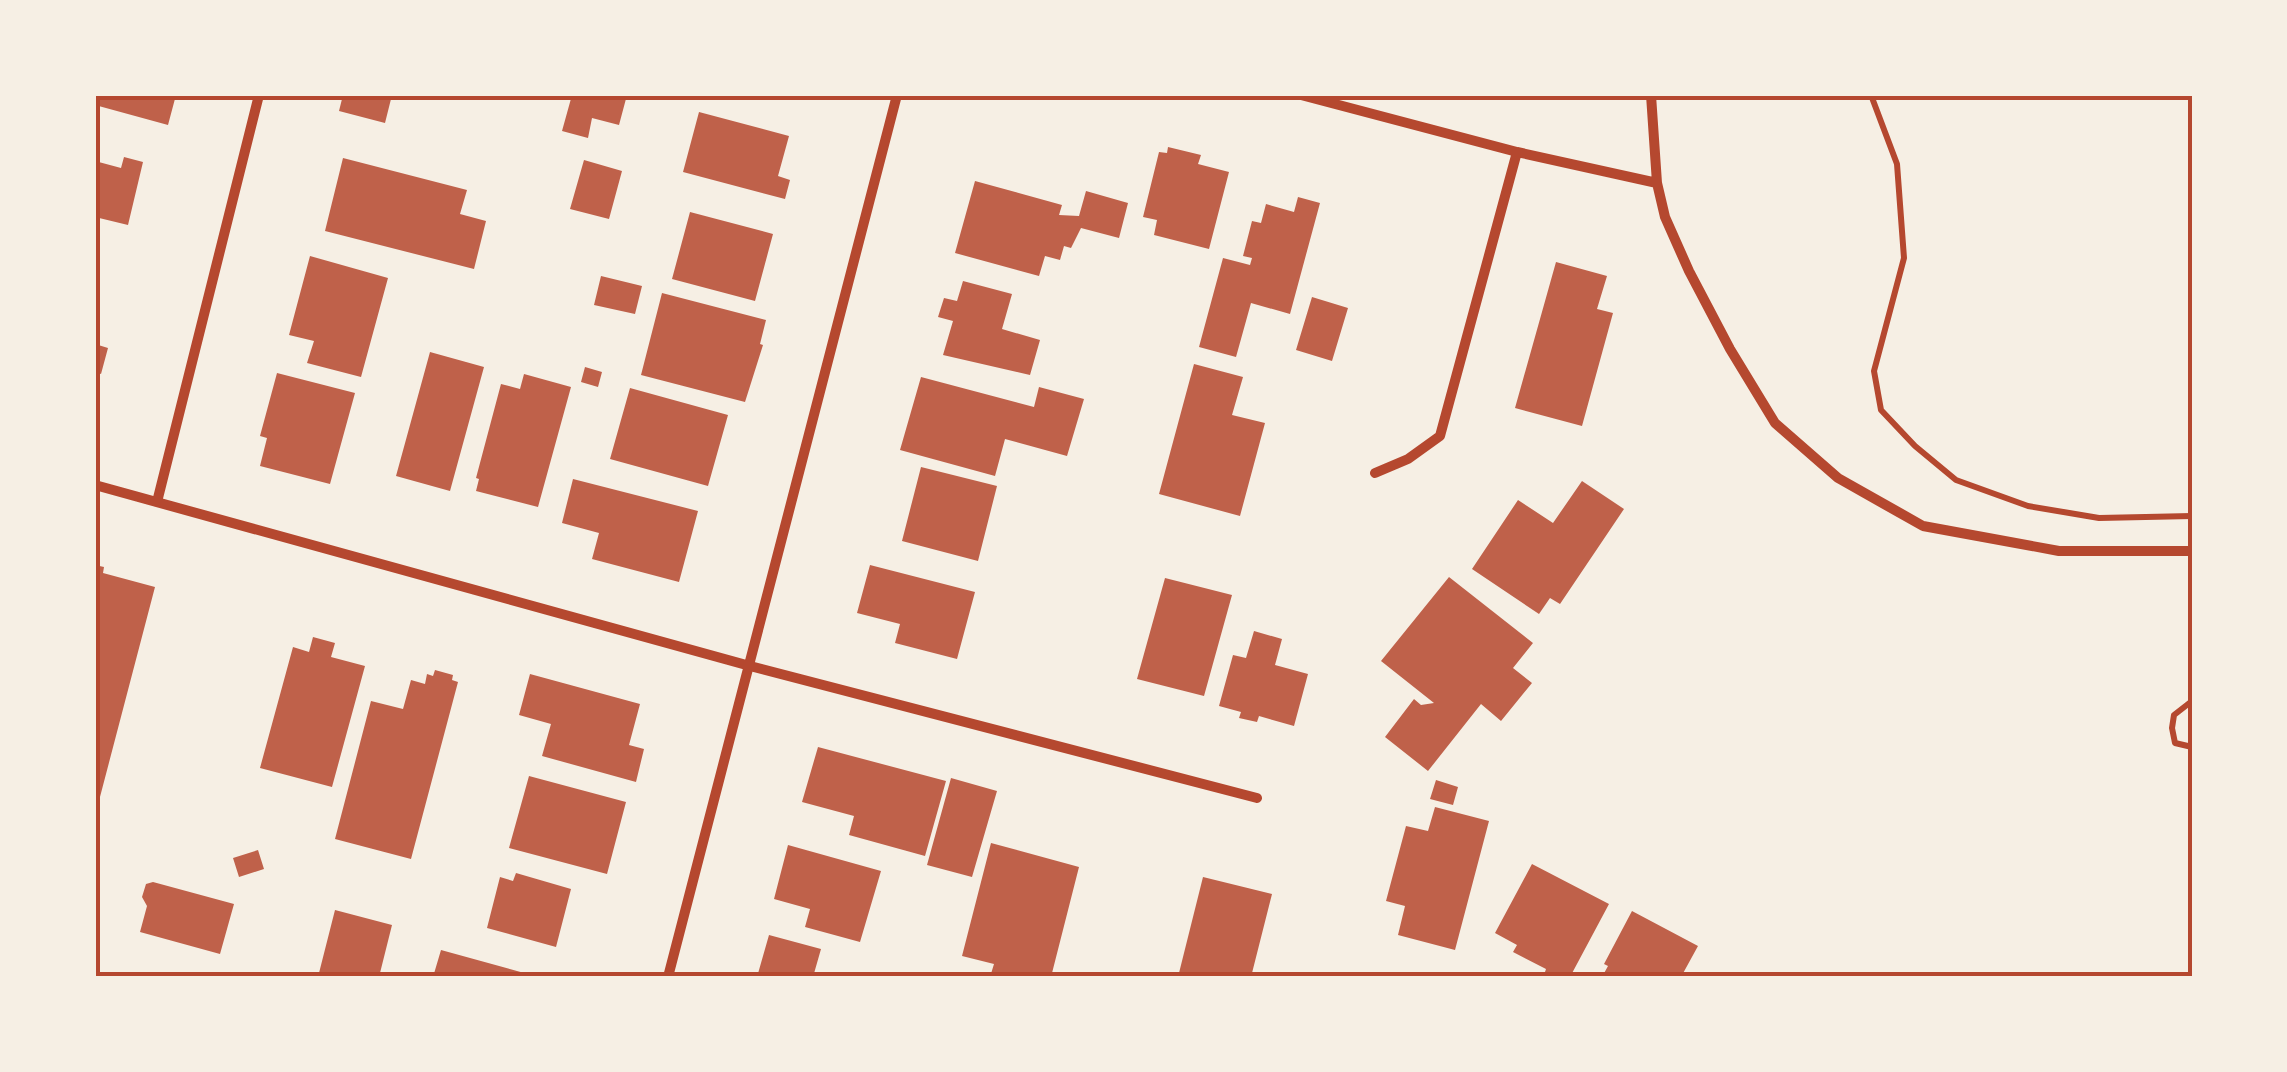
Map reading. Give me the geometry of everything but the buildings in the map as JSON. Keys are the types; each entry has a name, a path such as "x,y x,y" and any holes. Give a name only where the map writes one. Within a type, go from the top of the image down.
{"street":[{"path":"157,502 258,95"},
{"path":"668,977 897,95"},
{"path":"1301,95 1517,152 1656,183"},
{"path":"1651,95 1656,183 1681,253 1739,364 1776,422 1838,478 1924,526 2060,552 2192,552"},
{"path":"1376,474 1408,459 1440,436 1517,152"},
{"path":"95,485 750,666 1257,798"}],"path":[{"path":"1871,95 1898,164 1904,258 1874,371 1880,410 1914,446 1956,480 2028,506 2098,518 2192,516"},
{"path":"2192,701 2174,715 2172,728 2176,743 2192,747"}]}
